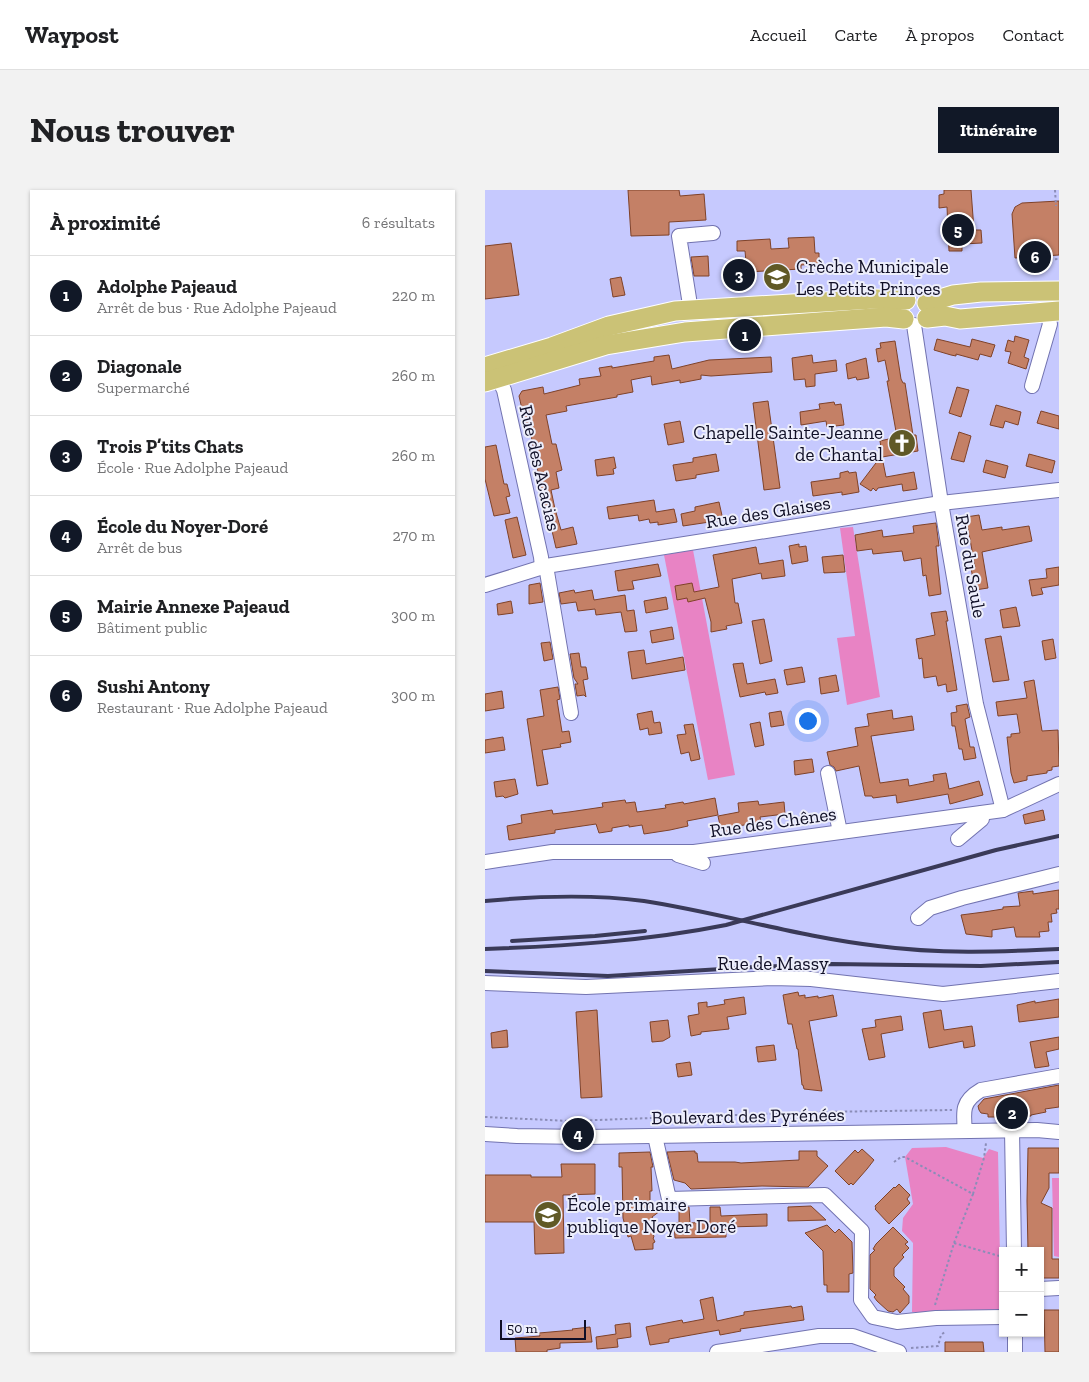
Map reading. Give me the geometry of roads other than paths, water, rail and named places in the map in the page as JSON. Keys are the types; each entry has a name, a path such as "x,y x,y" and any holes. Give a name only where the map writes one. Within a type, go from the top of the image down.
{"main road":[{"path":"489,376 606,345 685,332 886,317 916,313 953,295 962,294 1059,291"},
{"path":"489,376 552,347 609,326 675,312 874,299 916,313 960,319 1053,312"}],"street":[{"path":"691,311 679,236 713,233"},
{"path":"1032,386 1053,312"},
{"name":"Rue du Saule","path":"916,313 941,503 976,704 1003,810"},
{"name":"Rue des Acacias","path":"489,376 506,399 544,567 571,712"},
{"name":"Rue des Glaises","path":"485,585 544,567 941,503 1059,490"},
{"path":"828,773 841,832"},
{"name":"Rue des Chênes","path":"485,862 552,852 694,852 982,813 1003,810 1059,784"},
{"path":"958,838 982,819 982,813"},
{"path":"665,852 703,863"},
{"path":"918,918 930,908 1059,874"},
{"name":"Rue de Massy","path":"485,983 585,987 802,978 943,994 1059,981"},
{"path":"965,1131 964,1110 970,1096 981,1090 1059,1076"},
{"path":"1013,1130 1014,1247"},
{"name":"Boulevard des Pyrénées","path":"485,1134 517,1136 655,1136 1013,1130 1059,1132"},
{"path":"655,1136 669,1199 825,1195 862,1230 861,1300 873,1317 897,1322 943,1318 999,1317"},
{"path":"1044,1289 1059,1288"},
{"path":"717,1352 819,1336 853,1336 899,1352"},
{"path":"1015,1337 1015,1352"}],"railway":[{"path":"485,949 606,942 696,931 726,925 996,850 1059,836"},
{"path":"485,901 565,896 604,897 673,906 819,937 900,949 945,951 1059,949"},
{"path":"512,941 645,931"},
{"path":"485,971 608,976 832,964 981,966 1059,962"}],"place":[{"name":"Mairie Annexe Pajeaud","path":"958,230"},
{"name":"Sushi Antony","path":"1035,257"},
{"name":"Trois P’tits Chats","path":"739,275"},
{"name":"Crèche Municipale Les Petits Princes","path":"777,277"},
{"name":"Adolphe Pajeaud","path":"745,335"},
{"name":"Chapelle Sainte-Jeanne de Chantal","path":"902,443"},
{"name":"Diagonale","path":"1012,1113"},
{"name":"École du Noyer-Doré","path":"578,1134"},
{"name":"École primaire publique Noyer Doré","path":"548,1215"}]}
